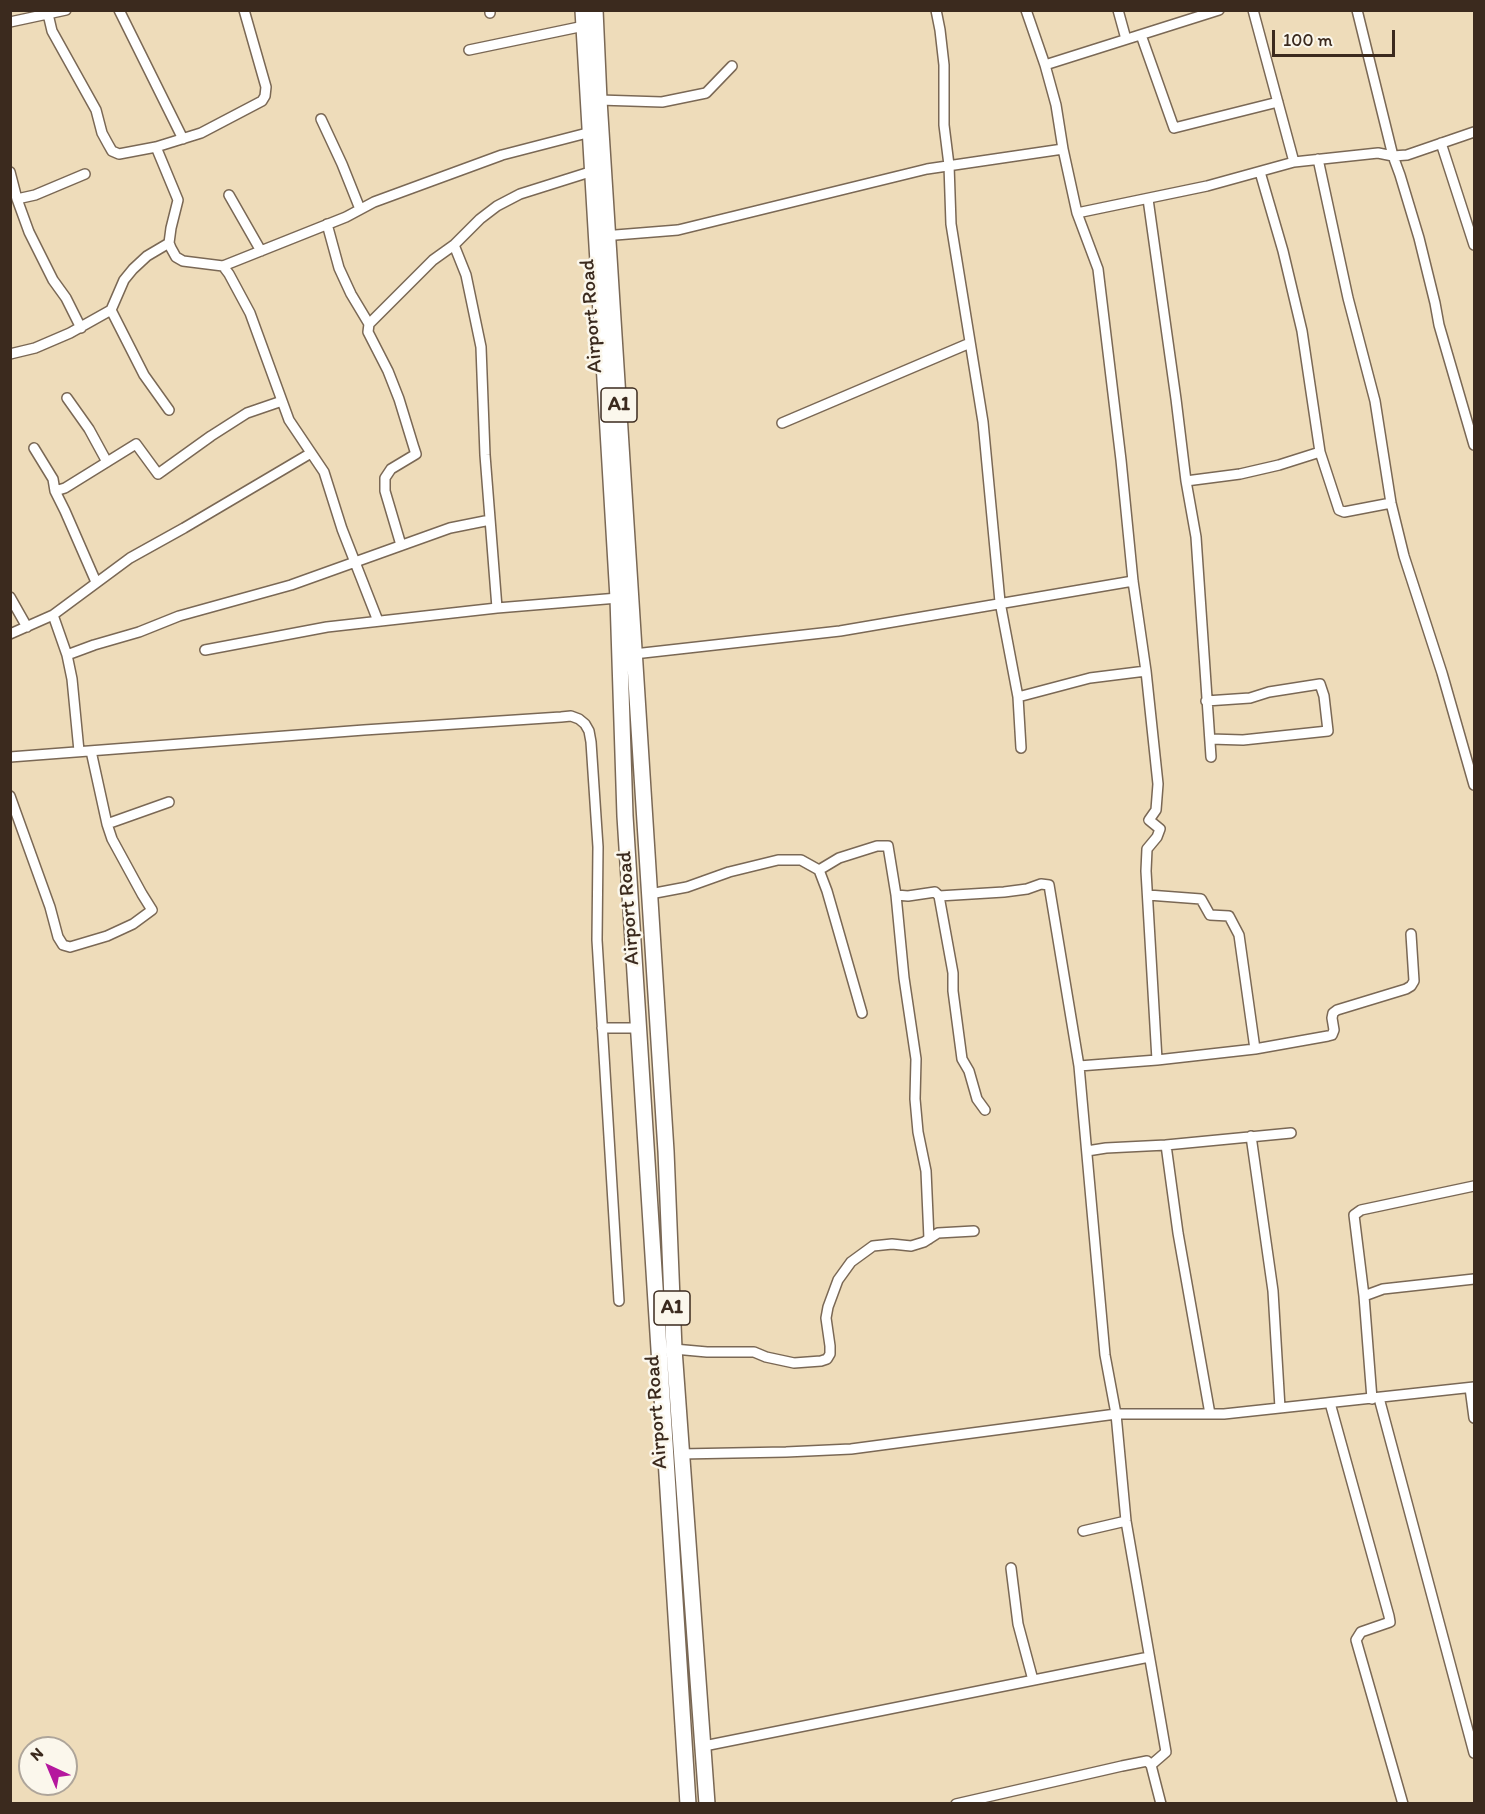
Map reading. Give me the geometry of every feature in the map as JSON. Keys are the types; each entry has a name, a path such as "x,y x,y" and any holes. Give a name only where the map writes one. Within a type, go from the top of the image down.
{"highway":[{"name":"Airport Road","path":"595,10 625,816 688,1803"},
{"name":"Airport Road","path":"584,18 593,171 602,236 634,654 666,1151 674,1349 707,1803"}],"street":[{"path":"10,22 66,10"},
{"path":"119,10 183,139"},
{"path":"48,15 52,31 96,110 102,133 112,151 120,154 156,147 201,133 262,100 266,87 244,10"},
{"path":"936,10 944,65 944,125 949,165 951,224 983,422 1000,602 1018,697 1021,748"},
{"path":"1026,10 1056,105 1077,213 1098,269 1158,784 1156,810 1149,820 1160,829 1157,837 1147,849 1146,871 1157,1060"},
{"path":"1118,10 1126,39"},
{"path":"1045,65 1219,10"},
{"path":"1253,10 1294,162"},
{"path":"1357,10 1393,156 1419,238 1436,303 1439,325 1471,420 1474,445"},
{"path":"469,50 584,18"},
{"path":"1141,35 1174,128 1278,102"},
{"path":"599,100 662,102 690,97 705,93 732,66"},
{"path":"321,119 360,209"},
{"path":"156,147 178,200 169,243 176,257 183,261 223,266 327,224 374,202 502,155 591,132"},
{"path":"1077,213 1149,199 1294,162 1378,153 1393,156 1407,155 1474,132"},
{"path":"1441,143 1474,245"},
{"path":"602,236 678,230 927,169 1063,149"},
{"path":"1318,159 1348,298 1375,401 1391,503 1404,556 1442,673 1474,785"},
{"path":"401,545 386,491 385,478 391,469 416,454 399,399 368,332 369,324 433,260 454,245 497,206 520,194 593,171"},
{"path":"10,172 17,199 34,241 53,280 66,298 81,328"},
{"path":"1260,172 1283,251 1302,331 1320,452 1338,510 1344,512 1391,503"},
{"path":"17,199 35,195 85,174"},
{"path":"229,195 261,251"},
{"path":"1149,199 1186,481 1196,537 1211,757"},
{"path":"327,224 339,268 369,324"},
{"path":"10,354 35,348 81,328 111,310 124,280 133,269 147,256 169,243"},
{"path":"454,245 466,275 481,347 485,455 497,608"},
{"path":"223,266 250,313 290,420 324,472 342,529 378,621"},
{"path":"111,310 144,375 169,410"},
{"path":"782,423 970,343"},
{"path":"67,398 90,429 108,462"},
{"path":"55,491 65,488 136,444 158,474 247,413 282,401"},
{"path":"34,448 53,479 55,491 66,511 96,582"},
{"path":"1186,481 1240,474 1320,452"},
{"path":"10,634 53,615 130,558 311,453"},
{"path":"67,655 140,632 179,616 291,585 450,528 490,520"},
{"path":"634,654 840,631 1133,581"},
{"path":"10,597 27,627"},
{"path":"205,650 327,627 497,608 618,598"},
{"path":"53,615 67,655 72,679 79,752"},
{"path":"1018,697 1090,678 1146,671"},
{"path":"1206,701 1250,698 1269,692 1320,684 1324,696 1328,731 1243,740 1210,739"},
{"path":"10,757 364,729 571,716 585,724 591,742 598,847 597,940 619,1301"},
{"path":"10,796 50,907 58,937 63,945 70,947 107,936 133,924 152,910 112,839 91,751"},
{"path":"107,824 169,802"},
{"path":"819,870 839,858 877,846 888,846 916,1059 915,1099 918,1132 926,1171 929,1239"},
{"path":"650,894 687,887 729,872 778,860 801,860 819,870 862,1013"},
{"path":"939,896 1004,892 1027,889 1041,884 1049,885 1078,1066 1105,1355 1116,1414 1126,1521 1166,1752 1151,1765"},
{"path":"896,895 908,897 935,892 939,896 953,974 962,1059 969,1071 977,1099 985,1110"},
{"path":"1148,895 1201,899 1210,915 1229,916 1239,935 1255,1049"},
{"path":"1078,1066 1255,1049 1332,1035 1334,1030 1332,1018 1336,1010 1411,986 1414,981 1411,934"},
{"path":"602,1028 638,1028"},
{"path":"1087,1151 1291,1133"},
{"path":"1251,1136 1273,1291 1280,1408"},
{"path":"1166,1145 1178,1233 1210,1414"},
{"path":"1474,1186 1356,1212 1353,1218 1376,1399 1474,1753"},
{"path":"674,1349 754,1352 794,1363 827,1359 830,1354 826,1318 828,1307 838,1280 851,1262 873,1246 892,1244 911,1246 938,1233 974,1231"},
{"path":"1364,1296 1383,1289 1474,1279"},
{"path":"681,1454 851,1449 1116,1414 1224,1414 1472,1387 1474,1418"},
{"path":"1330,1403 1389,1616 1390,1622 1361,1632 1356,1640 1403,1803"},
{"path":"1083,1531 1126,1521"},
{"path":"1011,1568 1018,1624 1033,1680"},
{"path":"704,1746 1149,1657"},
{"path":"956,1803 1147,1761 1151,1765 1161,1803"}]}
